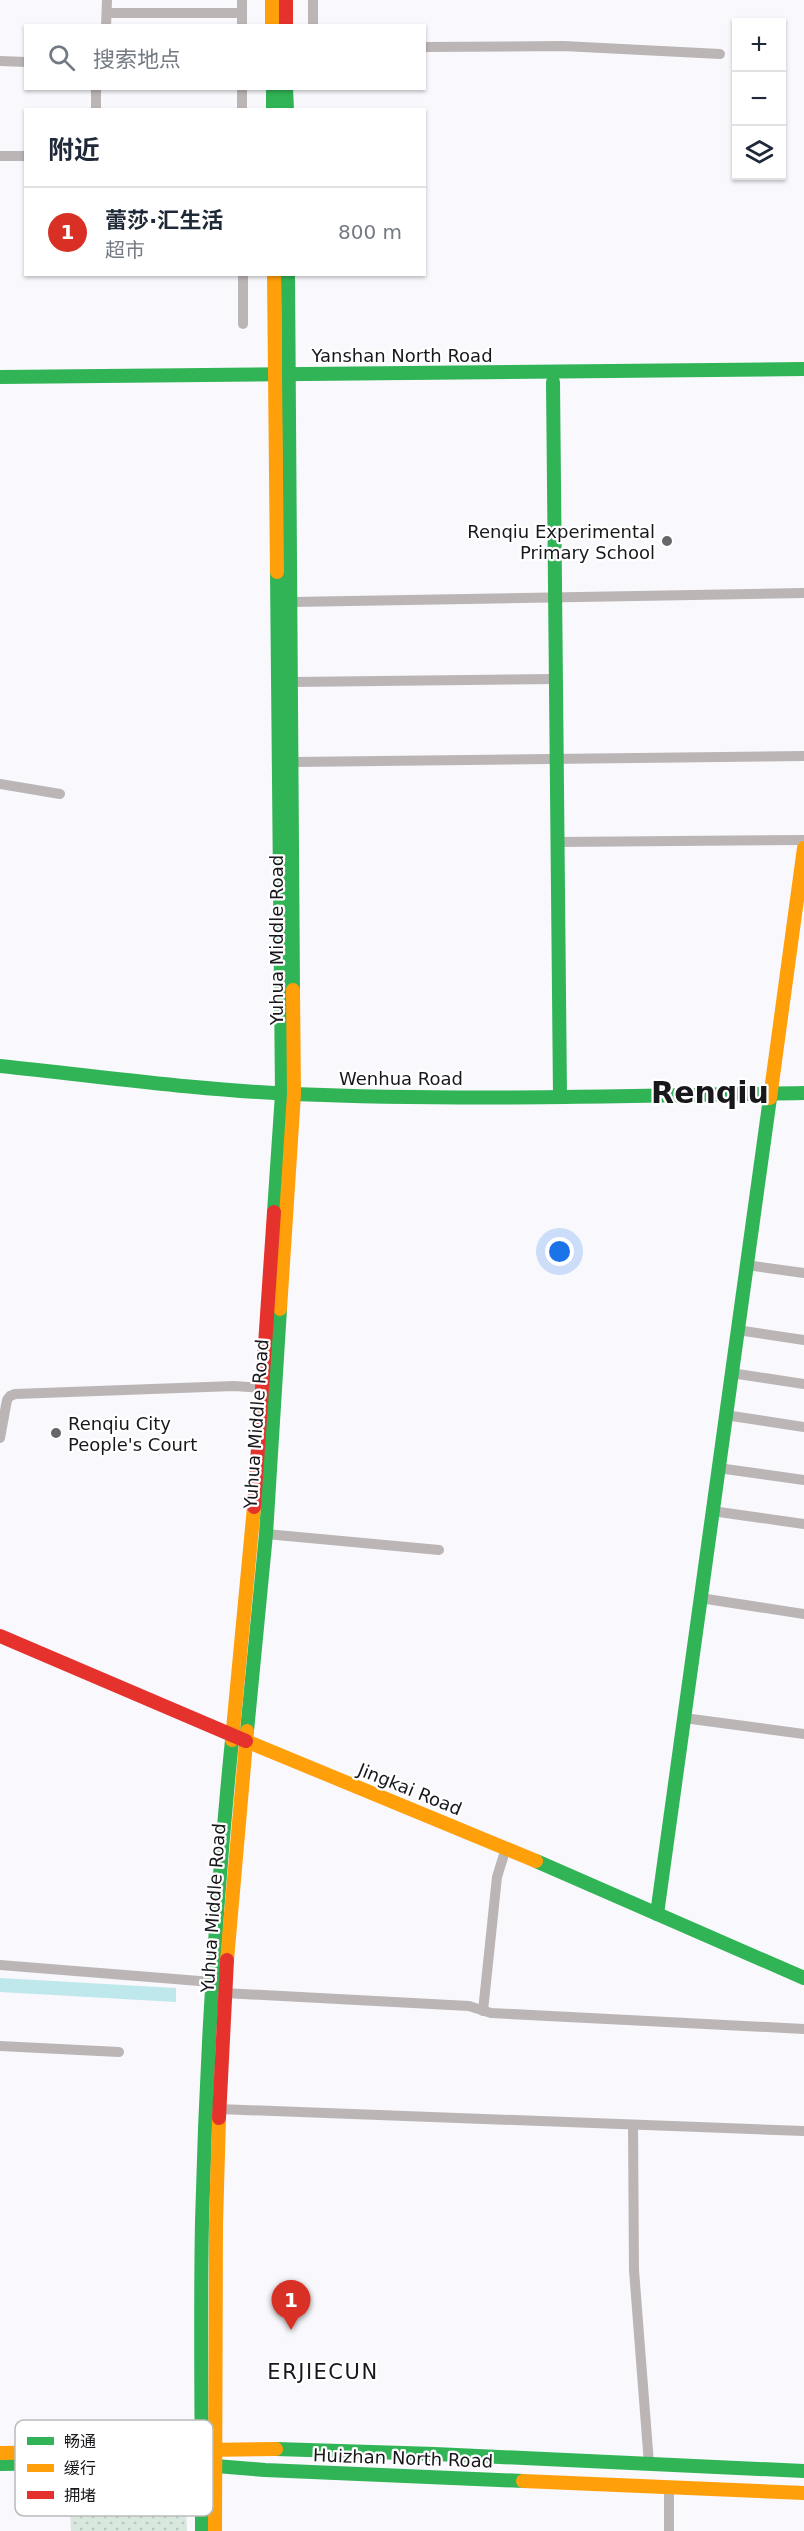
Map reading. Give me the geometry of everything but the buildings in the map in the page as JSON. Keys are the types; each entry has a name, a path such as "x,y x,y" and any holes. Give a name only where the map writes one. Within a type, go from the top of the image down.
{"main road":[{"path":"272,0 272,24"},
{"path":"286,0 286,24"},
{"path":"273,90 273,108"},
{"path":"286,90 287,108"},
{"path":"274,276 282,379"},
{"path":"282,379 288,276"},
{"name":"Yanshan North Road","path":"0,388 282,379 804,369"},
{"name":"Yanshan North Road","path":"0,377 553,382 804,380"},
{"name":"Yuhua Middle Road","path":"207,2420 202,2223 212,1982 221,1847 239,1738 266,1534 288,1094 293,762 291,602 282,379"},
{"name":"Yuhua Middle Road","path":"209,2420 219,2109 235,1848 239,1738 263,1388 288,1094 282,379"},
{"path":"553,382 560,1095"},
{"path":"657,1914 804,848"},
{"name":"Wenhua Road","path":"0,1066 288,1094 804,1093"},
{"name":"Jingkai Road","path":"0,1636 506,1848 804,1978"},
{"name":"Huizhan North Road","path":"0,2452 15,2452"},
{"name":"Huizhan North Road","path":"213,2457 423,2454 804,2471"},
{"name":"Huizhan North Road","path":"213,2458 277,2470 804,2493"},
{"name":"Huizhan North Road","path":"0,2464 15,2464"},
{"path":"213,2510 215,2531"},
{"path":"202,2531 203,2516"}],"street":[{"path":"106,24 107,0"},
{"path":"242,0 242,24"},
{"path":"313,0 313,24"},
{"path":"106,13 242,13"},
{"path":"426,47 563,46 720,54"},
{"path":"0,61 24,62"},
{"path":"96,90 96,108"},
{"path":"242,90 242,108"},
{"path":"0,156 24,156"},
{"path":"243,276 243,324"},
{"path":"291,602 804,593"},
{"path":"292,682 556,679"},
{"path":"293,762 804,756"},
{"path":"0,784 60,794"},
{"path":"558,842 804,840"},
{"path":"746,1265 804,1273"},
{"path":"737,1330 804,1340"},
{"path":"731,1373 804,1384"},
{"path":"0,1438 8,1400 15,1394 234,1386 263,1388"},
{"path":"725,1415 804,1426"},
{"path":"718,1468 804,1480"},
{"path":"712,1511 804,1524"},
{"path":"266,1534 439,1550"},
{"path":"700,1598 804,1614"},
{"path":"684,1718 804,1734"},
{"path":"483,2011 497,1877 506,1848"},
{"path":"0,1965 212,1982"},
{"path":"225,1993 469,2006 491,2013 804,2029"},
{"path":"0,2046 119,2052"},
{"path":"219,2109 804,2131"},
{"path":"633,2125 634,2270 650,2464"},
{"path":"669,2487 669,2531"}],"shaded area":[{"path":"70,2516 186,2516 187,2531 71,2531"}],"water":[{"path":"0,1978 176,1988 176,2002 0,1992"}],"traffic: fast":[{"path":"273,90 273,108"},
{"path":"286,90 287,108"},
{"path":"288,276 293,990"},
{"path":"0,377 804,369"},
{"path":"553,382 560,1095"},
{"path":"274,1212 282,1094 277,572"},
{"path":"0,1066 184,1086 294,1094 485,1098 804,1093"},
{"path":"657,1914 770,1098"},
{"path":"247,1731 266,1534 280,1309"},
{"path":"202,2420 202,2222 209,2041 232,1740"},
{"path":"536,1861 804,1978"},
{"path":"276,2449 804,2471"},
{"path":"0,2464 15,2464"},
{"path":"213,2466 523,2481"},
{"path":"202,2516 202,2531"}],"traffic: slow":[{"path":"272,0 272,24"},
{"path":"274,276 277,572"},
{"path":"770,1098 804,848"},
{"path":"280,1309 294,1094 293,990"},
{"path":"232,1740 254,1507"},
{"path":"227,1960 247,1731"},
{"path":"246,1741 536,1861"},
{"path":"215,2531 216,2223 219,2118"},
{"path":"213,2450 276,2449"},
{"path":"0,2453 15,2453"},
{"path":"523,2481 804,2493"}],"traffic: jam":[{"path":"286,0 286,24"},
{"path":"254,1507 274,1212"},
{"path":"0,1636 246,1741"},
{"path":"219,2118 227,1960"}],"place":[{"name":"Renqiu Experimental Primary School","path":"667,541"},
{"name":"Renqiu City People's Court","path":"56,1433"},
{"name":"蕾莎·汇生活","path":"291,2330"}],"district":[{"name":"Renqiu","path":"710,1092"},
{"name":"ERJIECUN","path":"323,2372"}]}
